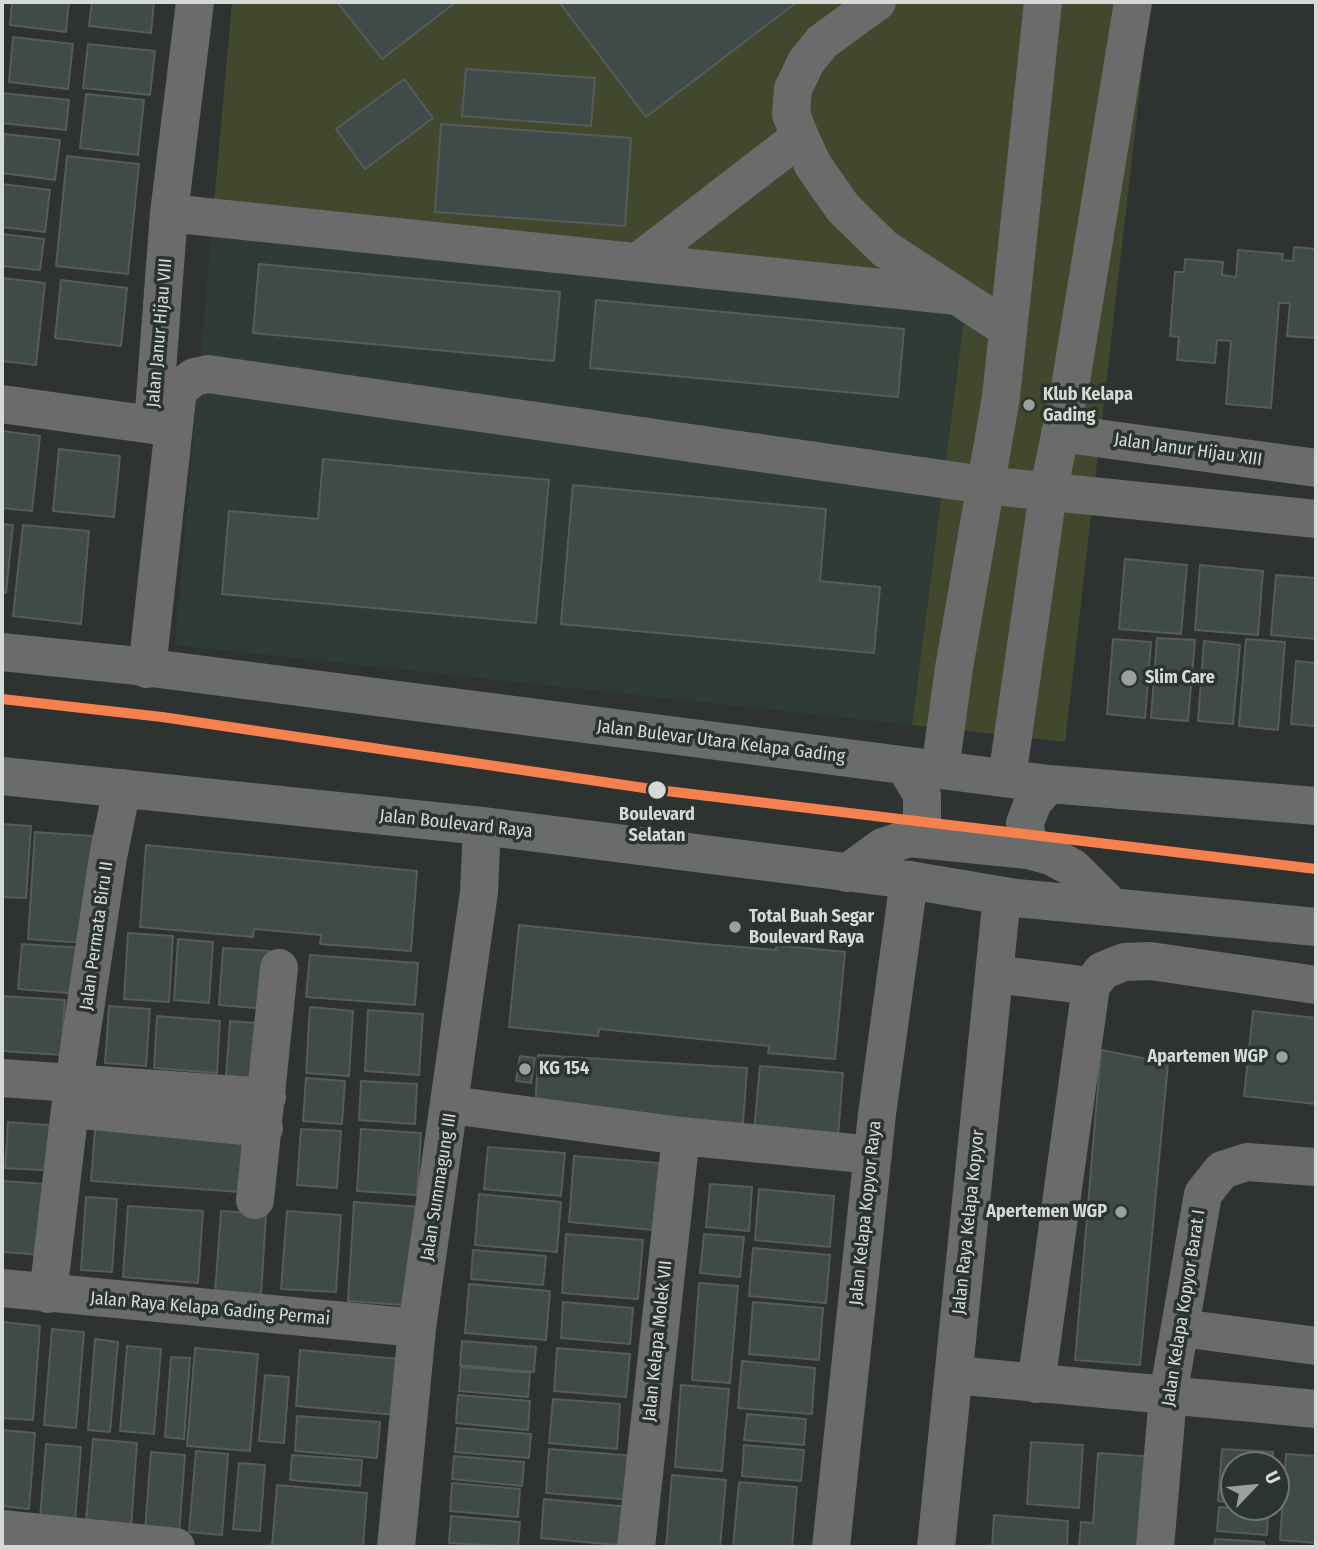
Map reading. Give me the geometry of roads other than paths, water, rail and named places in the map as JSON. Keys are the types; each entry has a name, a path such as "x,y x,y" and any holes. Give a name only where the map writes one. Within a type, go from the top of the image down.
{"main road":[{"path":"2,652 138,667"},
{"name":"Jalan Bulevar Utara Kelapa Gading","path":"138,667 1049,784 1316,806"},
{"path":"909,838 922,821 923,768"},
{"name":"Jalan Boulevard Raya","path":"2,776 482,826 909,880"},
{"path":"1028,850 1025,823 1033,802 1049,784"},
{"path":"847,873 883,847 909,838 1028,850 1051,856 1073,868 1112,907"},
{"path":"909,880 1002,896 1316,927"}],"street":[{"name":"Jalan Janur Hijau VIII","path":"138,667 141,576 169,213 195,2"},
{"path":"877,2 822,42 806,62 793,89 791,114 800,137 813,164 844,208 885,248 1008,329"},
{"path":"923,768 1001,397 1043,2"},
{"path":"1007,778 1048,493 1133,2"},
{"path":"639,261 800,137"},
{"path":"169,213 957,296"},
{"path":"138,667 178,390 194,377 208,374 984,485 1316,519"},
{"path":"2,404 153,425"},
{"name":"Jalan Janur Hijau XIII","path":"1060,433 1316,468"},
{"name":"Jalan Permata Biru II","path":"48,1294 73,1096 108,857 121,788"},
{"name":"Jalan Summagung III","path":"396,1547 417,1328 451,1105 479,892 482,826"},
{"name":"Jalan Kelapa Kopyor Raya","path":"831,1547 873,1155 909,880"},
{"name":"Jalan Raya Kelapa Kopyor","path":"936,1547 1002,896"},
{"path":"1036,1384 1091,986 1102,971 1124,962 1150,961 1316,985"},
{"path":"255,1200 279,968"},
{"path":"994,974 1091,986"},
{"path":"2,1078 73,1096"},
{"path":"2,1101 73,1096 265,1113"},
{"path":"451,1105 681,1136 873,1155"},
{"name":"Jalan Kelapa Molek VII","path":"636,1547 681,1136"},
{"name":"Jalan Kelapa Kopyor Barat I","path":"1155,1547 1168,1396 1203,1194 1222,1170 1247,1163 1316,1167"},
{"name":"Jalan Raya Kelapa Gading Permai","path":"2,1289 417,1328"},
{"path":"1181,1328 1316,1346"},
{"path":"954,1375 1316,1409"},
{"path":"2,1529 176,1547"}],"place":[{"name":"Klub Kelapa Gading","path":"1029,405"},
{"name":"Slim Care","path":"1129,678"},
{"name":"Boulevard Selatan","path":"657,790"},
{"name":"Total Buah Segar Boulevard Raya","path":"735,927"},
{"name":"Apartemen WGP","path":"1282,1057"},
{"name":"KG 154","path":"525,1069"},
{"name":"Apertemen WGP","path":"1121,1212"}]}
